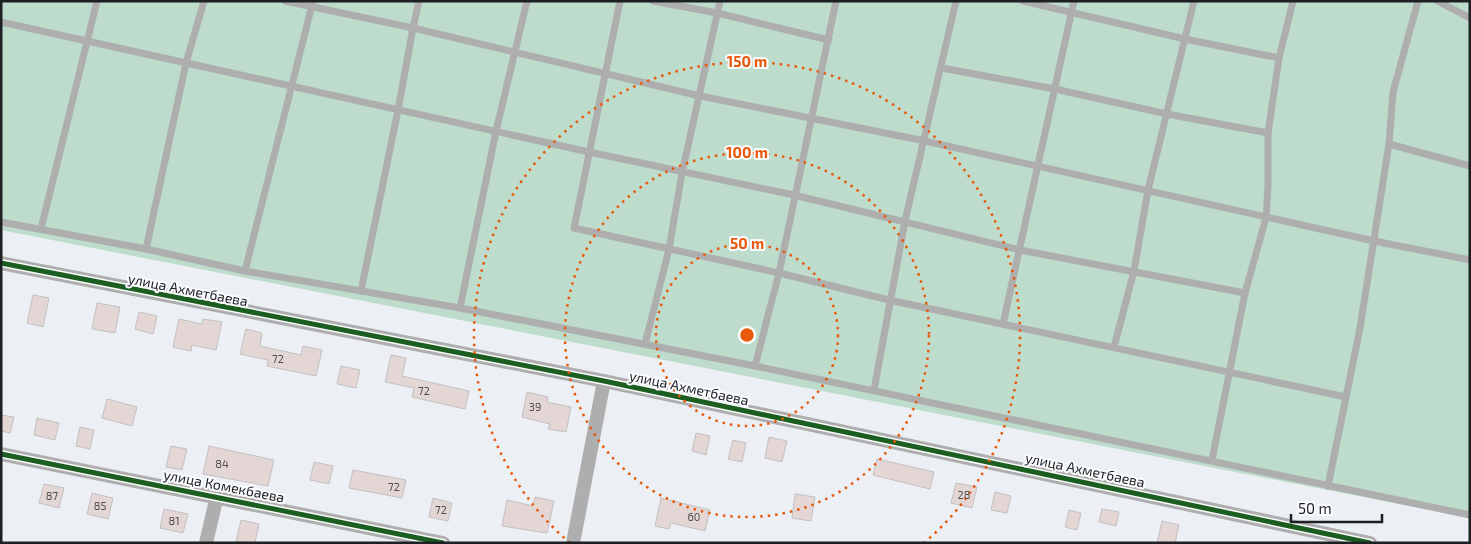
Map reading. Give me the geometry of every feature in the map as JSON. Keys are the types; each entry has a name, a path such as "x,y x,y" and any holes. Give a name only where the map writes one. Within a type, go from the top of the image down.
{"street":[{"name":"улица Ахметбаева","path":"1,263 604,382 1370,543"},
{"path":"573,543 604,382"},
{"name":"улица Комекбаева","path":"1,454 443,543"},
{"path":"206,543 217,496"}],"lane":[{"path":"41,229 97,1"},
{"path":"146,249 186,63 204,1"},
{"path":"285,1 312,4 700,96 925,141 1266,218 1470,260"},
{"path":"361,291 398,110 412,28 419,1"},
{"path":"460,308 496,131 527,1"},
{"path":"620,1 574,228 778,273 889,300 1228,370 1346,397"},
{"path":"652,1 829,40"},
{"path":"645,344 670,249 682,173 720,1"},
{"path":"756,366 778,273 836,1"},
{"path":"874,390 889,300 905,222 956,1"},
{"path":"1023,1 1185,39 1279,58"},
{"path":"1003,324 1074,1"},
{"path":"1114,347 1134,271 1148,190 1194,1"},
{"path":"1212,460 1244,293 1266,218 1268,133 1279,58 1292,1"},
{"path":"1328,486 1360,328 1389,144 1393,92 1418,1"},
{"path":"1437,1 1470,18"},
{"path":"245,271 312,4"},
{"path":"1,22 682,173 794,195 1020,250 1244,293"},
{"path":"942,68 1055,88 1167,114 1268,133"},
{"path":"1389,144 1470,166"},
{"path":"1,222 146,249 245,271 460,308 756,366 1470,515"}],"green space":[{"path":"1,1 1470,1 1470,518 1,230"}],"building":[{"path":"33,295 49,298 43,327 27,323"},
{"path":"97,303 120,307 115,333 92,329"},
{"path":"139,312 157,316 153,334 135,329"},
{"path":"179,319 202,324 203,319 222,322 216,350 192,345 191,351 173,347"},
{"path":"246,329 262,333 260,346 301,355 303,346 322,350 316,376 267,366 268,360 240,354"},
{"path":"391,355 406,358 402,376 469,391 465,409 412,397 414,388 385,382"},
{"path":"341,366 360,370 356,388 337,384"},
{"path":"527,392 548,397 547,402 571,407 566,432 548,429 550,424 522,417"},
{"path":"107,399 137,407 132,426 102,418"},
{"path":"1,415 14,417 10,433 1,431"},
{"path":"37,418 59,423 55,440 34,435"},
{"path":"80,427 94,430 90,449 76,446"},
{"path":"696,433 710,436 706,455 692,451"},
{"path":"769,437 787,441 782,462 765,458"},
{"path":"733,440 746,443 742,462 728,459"},
{"path":"171,446 187,449 182,470 166,467"},
{"path":"209,446 274,460 268,486 203,474"},
{"path":"877,459 934,472 930,489 873,475"},
{"path":"314,462 333,466 329,484 310,480"},
{"path":"353,470 406,480 402,498 349,488"},
{"path":"956,483 977,487 972,508 951,503"},
{"path":"44,484 64,488 59,508 39,503"},
{"path":"995,492 1011,496 1007,513 991,510"},
{"path":"92,493 113,498 108,519 87,514"},
{"path":"795,494 815,497 811,521 792,518"},
{"path":"535,497 554,501 547,533 502,526 507,500 533,506"},
{"path":"433,498 452,503 448,521 429,517"},
{"path":"661,498 710,510 705,531 671,523 669,529 655,526"},
{"path":"164,509 188,514 183,533 160,528"},
{"path":"1102,509 1119,512 1116,526 1099,522"},
{"path":"1069,510 1081,513 1077,530 1065,527"},
{"path":"241,520 259,524 255,543 236,541"},
{"path":"1162,521 1179,525 1175,543 1157,543"}],"cycle path":[{"path":"1,263 604,381 1370,543"},
{"path":"1,454 443,543"}]}
